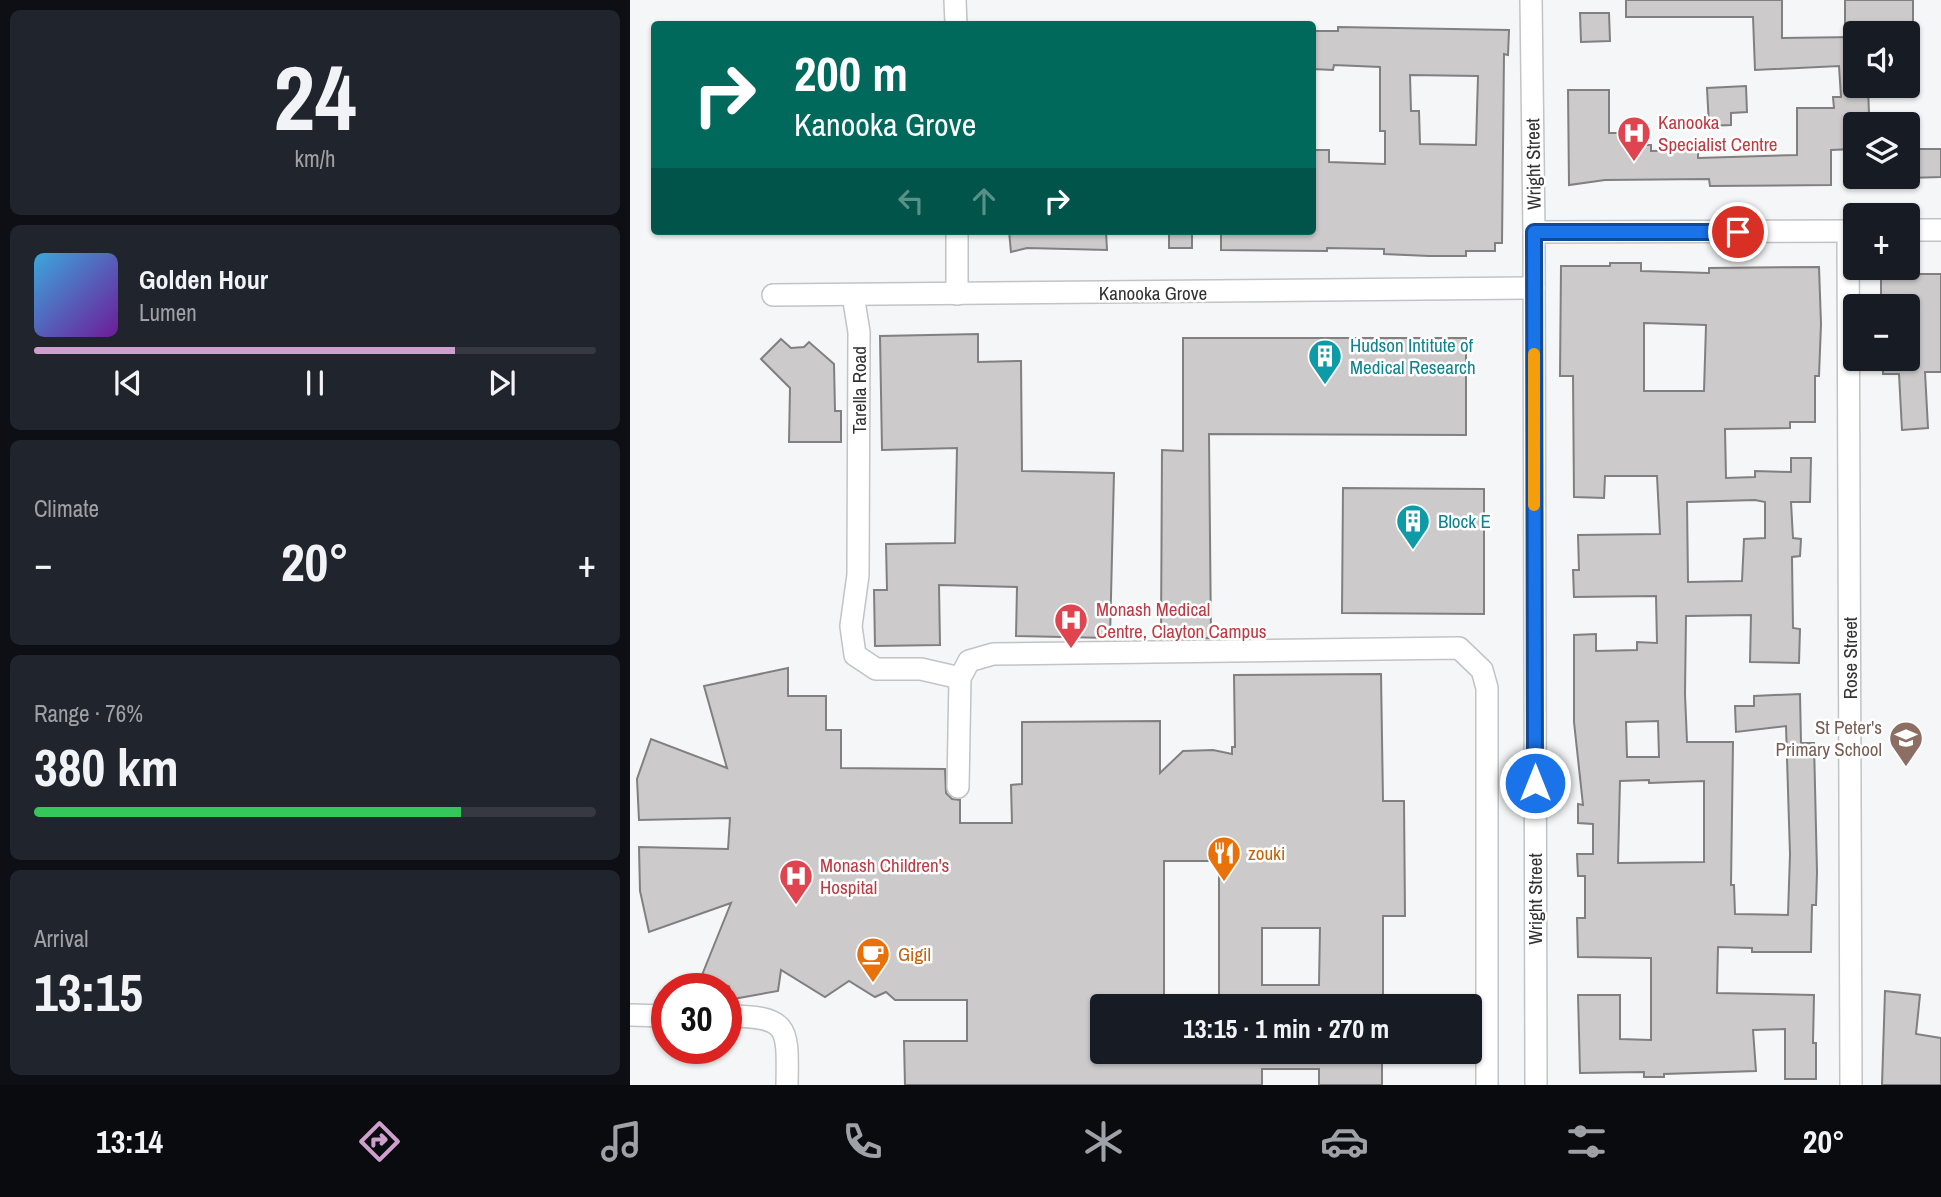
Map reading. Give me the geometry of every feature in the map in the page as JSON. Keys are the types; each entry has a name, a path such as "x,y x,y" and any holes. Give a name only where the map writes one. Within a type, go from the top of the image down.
{"street":[{"path":"955,0 956,21"},
{"name":"Wright Street","path":"1531,0 1536,1085"},
{"path":"1920,230 1941,230"},
{"path":"1534,232 1843,231"},
{"path":"957,235 957,294"},
{"name":"Rose Street","path":"1851,1085 1852,280"},
{"name":"Kanooka Grove","path":"773,295 1534,288"},
{"name":"Tarella Road","path":"853,295 859,332 858,575 851,639 855,655 876,669 965,669"},
{"path":"958,787 965,669 993,654 1459,648 1482,670 1487,688 1487,1085"},
{"path":"630,1015 651,1016"},
{"path":"742,1016 761,1016 777,1024 788,1038 787,1085"}],"building":[{"path":"1626,0 1782,0 1782,38 1843,37 1843,98 1868,98 1869,112 1843,112 1843,150 1831,150 1831,185 1710,186 1709,179 1605,180 1569,185 1568,90 1609,90 1609,133 1643,133 1643,145 1651,145 1651,151 1698,150 1698,158 1797,155 1797,108 1834,108 1833,97 1841,97 1839,66 1755,70 1753,17 1626,17"},
{"path":"1845,0 1913,0 1913,21 1845,21"},
{"path":"1580,13 1609,13 1610,41 1581,42"},
{"path":"1338,27 1509,30 1508,55 1504,54 1502,243 1495,243 1495,251 1466,251 1466,256 1429,256 1384,254 1384,249 1221,250 1221,235 1316,235 1316,150 1329,150 1329,162 1385,164 1385,131 1380,131 1380,67 1334,65 1333,70 1316,69 1316,31 1338,31","holes":["1410,75 1478,76 1476,145 1420,144 1419,111 1411,111"]},
{"path":"1746,86 1747,112 1731,113 1731,125 1709,126 1707,88"},
{"path":"1920,149 1941,149 1941,177 1920,178"},
{"path":"1009,235 1106,235 1107,250 1027,248 1011,252"},
{"path":"1169,235 1192,235 1192,248 1169,248"},
{"path":"1610,263 1641,263 1641,271 1709,273 1709,268 1819,267 1821,324 1819,376 1815,376 1815,422 1790,422 1790,428 1725,429 1726,478 1755,477 1755,471 1791,472 1791,458 1811,458 1810,502 1791,502 1793,538 1801,539 1800,556 1792,557 1793,628 1800,629 1799,663 1750,662 1751,615 1686,616 1685,694 1687,742 1733,742 1731,885 1734,885 1735,914 1788,915 1790,854 1786,726 1736,732 1735,706 1754,706 1754,696 1800,694 1801,743 1814,743 1817,872 1816,905 1812,905 1811,952 1752,952 1752,948 1718,947 1717,993 1814,995 1813,1043 1816,1043 1816,1079 1785,1079 1785,1029 1753,1030 1756,1071 1664,1074 1664,1077 1644,1077 1644,1072 1580,1073 1578,995 1620,995 1620,1039 1651,1040 1651,958 1578,957 1577,918 1585,918 1585,876 1578,876 1577,854 1593,854 1593,824 1578,823 1578,804 1583,805 1574,722 1574,635 1596,634 1596,651 1637,650 1637,642 1657,643 1656,596 1574,597 1573,570 1579,570 1578,535 1660,534 1657,476 1605,476 1604,498 1574,497 1573,376 1560,376 1561,266 1610,266","holes":["1644,323 1706,325 1704,391 1644,391","1687,502 1765,502 1765,538 1744,539 1742,581 1688,582","1658,721 1659,757 1627,757 1626,722","1620,781 1704,781 1704,862 1618,863"]},
{"path":"1920,274 1941,274 1941,372 1925,372 1928,428 1902,430 1899,374 1883,374 1883,371 1920,371 1920,294 1881,294 1881,280 1920,280"},
{"path":"978,334 978,362 1021,361 1022,471 1114,473 1110,638 1016,636 1017,587 939,585 940,645 875,646 874,590 887,590 886,544 955,543 957,448 882,450 880,336"},
{"name":"Hudson Intitute of Medical Research","path":"1183,338 1466,338 1466,435 1209,434 1211,638 1161,639 1162,450 1183,451"},
{"path":"781,339 791,348 804,347 809,342 834,364 835,411 841,411 841,442 789,442 790,388 761,359"},
{"name":"Block E","path":"1343,488 1484,489 1484,614 1342,613"},
{"path":"788,668 788,696 826,696 826,730 841,730 841,768 945,769 946,793 952,799 960,800 960,823 1012,823 1011,785 1022,784 1022,722 1160,721 1160,773 1183,751 1213,750 1232,754 1232,747 1235,747 1234,675 1381,674 1383,801 1404,801 1405,916 1383,916 1383,994 1219,994 1219,861 1164,861 1164,994 1090,994 1090,1064 1382,1064 1382,1085 1319,1085 1319,1069 1262,1069 1262,1085 905,1085 904,1041 967,1041 967,1000 895,1000 886,992 875,997 849,981 825,997 781,970 778,991 742,997 742,973 703,973 731,903 649,932 640,891 639,847 728,849 730,818 639,820 637,779 651,739 727,768 704,686","holes":["1262,928 1320,928 1319,985 1262,985"]},
{"path":"1885,991 1920,995 1916,1034 1941,1038 1941,1085 1882,1085"}],"slow traffic":[{"path":"1534,354 1534,505"}],"place":[{"name":"Kanooka Specialist Centre","path":"1634,163"},
{"name":"Hudson Intitute of Medical Research","path":"1325,386"},
{"name":"Block E","path":"1413,551"},
{"name":"Monash Medical Centre, Clayton Campus","path":"1071,650"},
{"name":"St Peter's Primary School","path":"1906,768"},
{"name":"zouki","path":"1224,883"},
{"name":"Monash Children's Hospital","path":"796,906"},
{"name":"Gigil","path":"873,984"}],"route":[{"path":"1535,783 1534,232 1738,232"}]}
